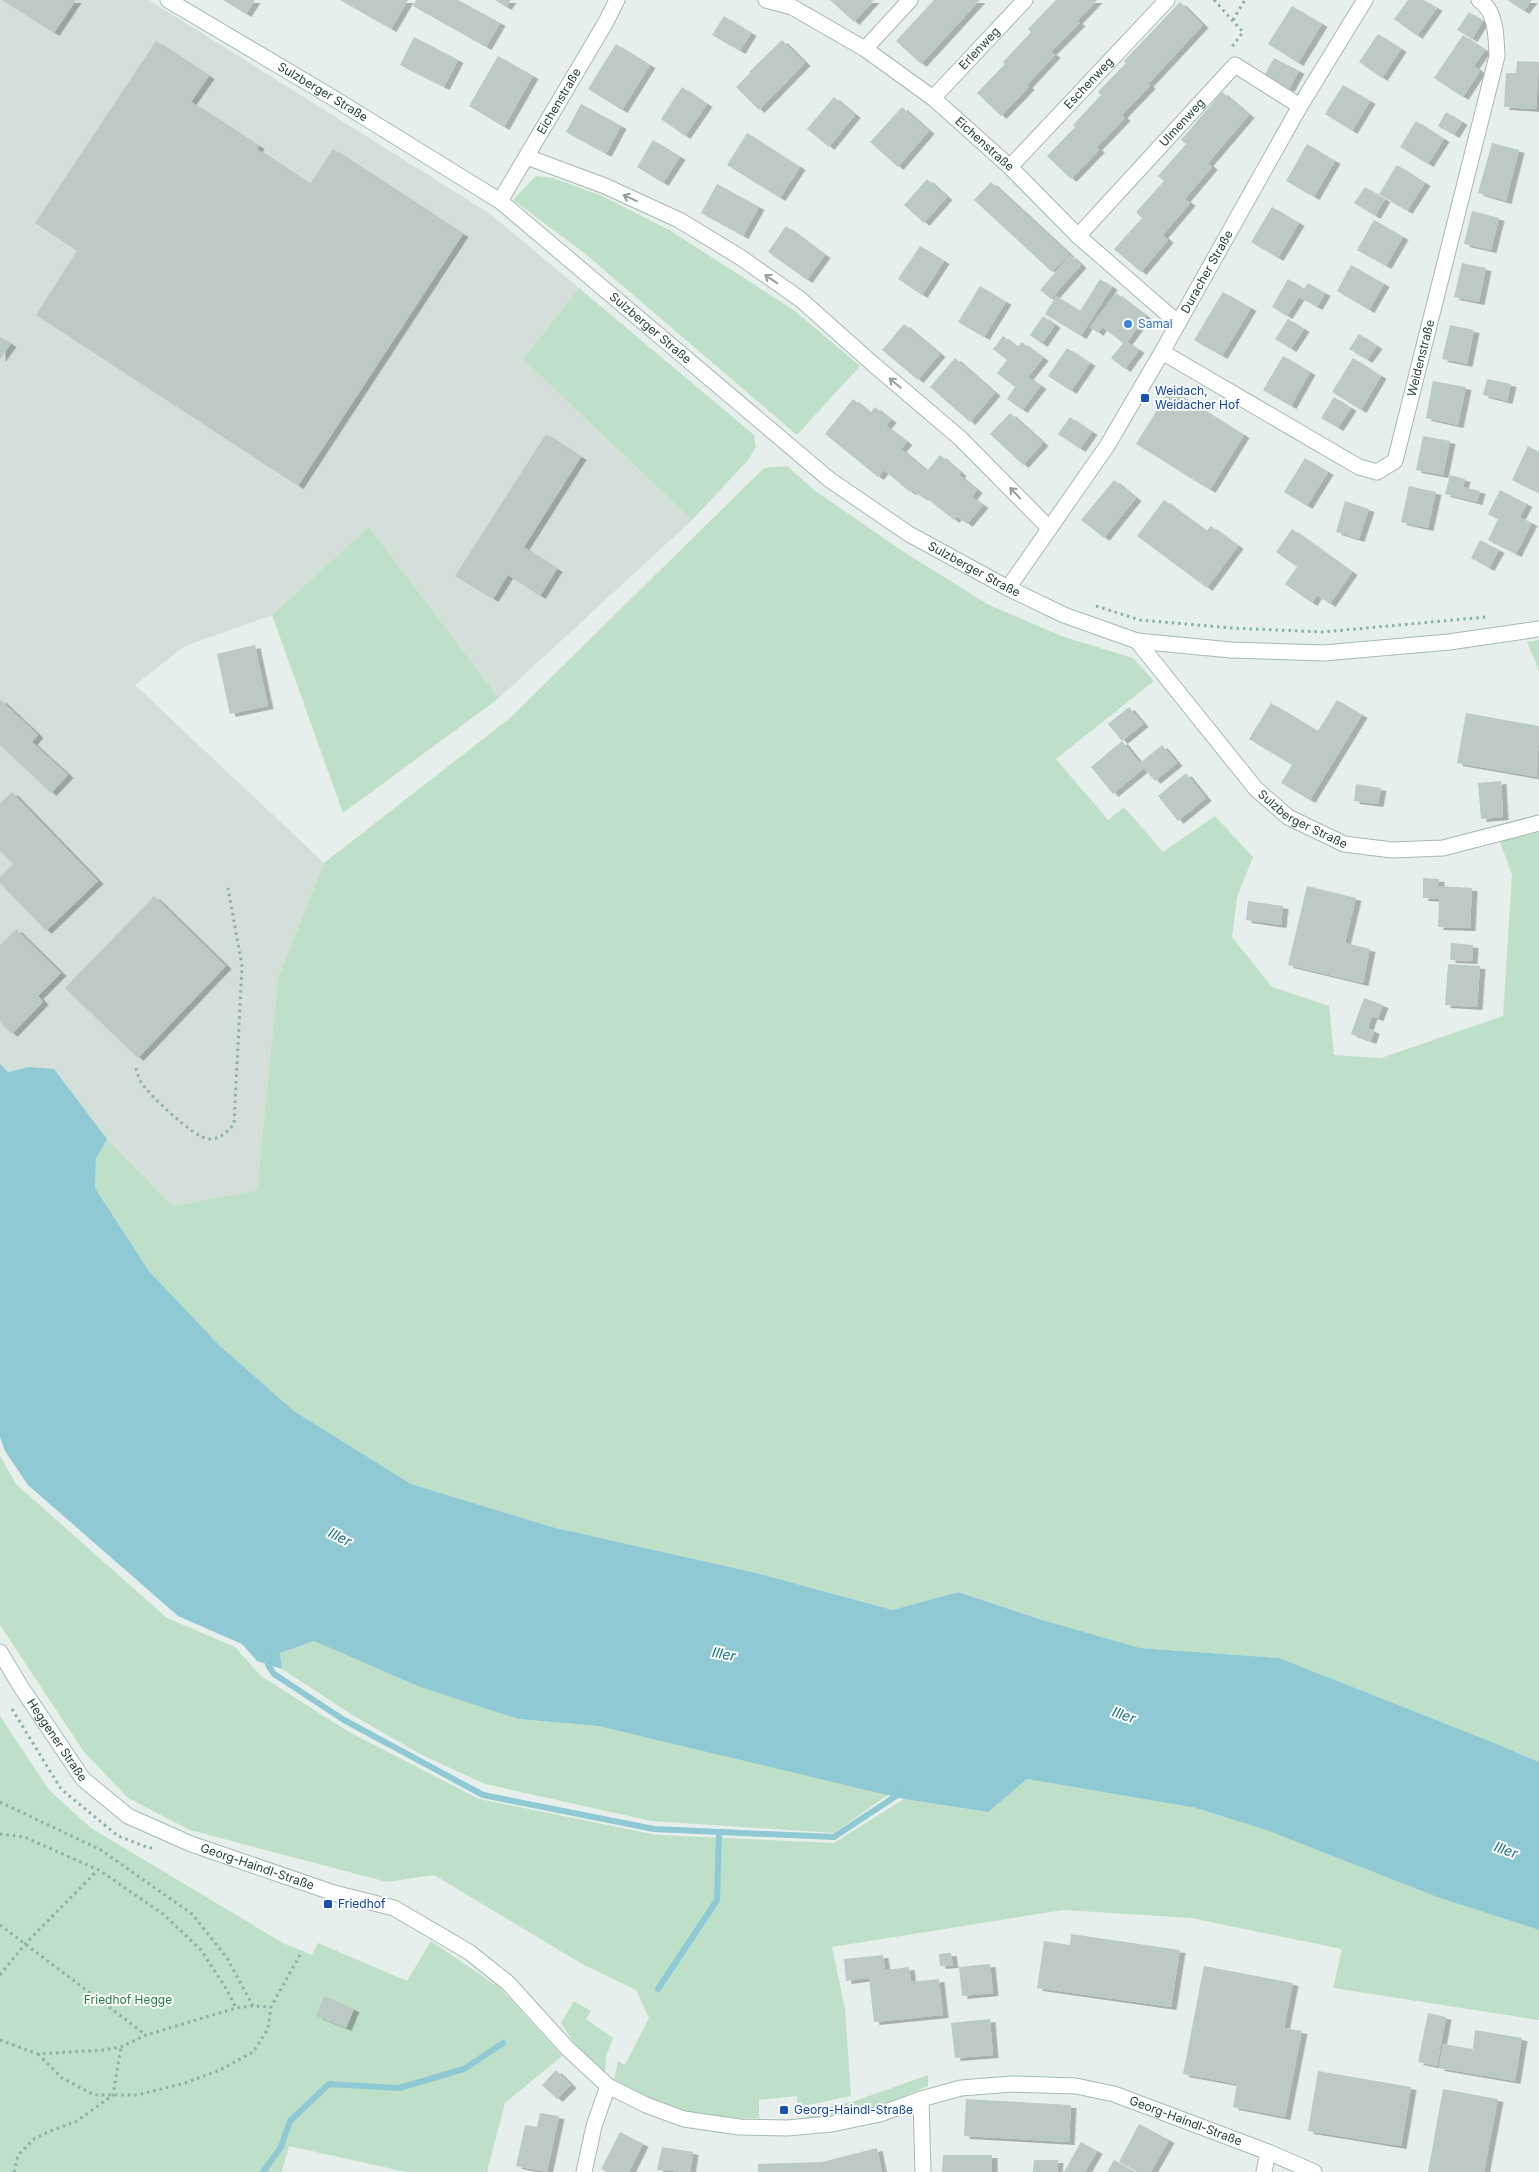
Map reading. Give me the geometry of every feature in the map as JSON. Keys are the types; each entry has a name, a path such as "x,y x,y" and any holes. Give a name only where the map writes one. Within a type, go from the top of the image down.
{"street":[{"name":"Sulzberger Straße","path":"168,0 330,96 500,201 830,480 909,534 1008,588 1064,615 1137,641 1231,650 1324,653 1449,642 1539,629"},
{"name":"Eichenstraße","path":"500,201 617,0"},
{"name":"Eichenstraße","path":"766,0 796,4 866,49 933,98 1010,167 1078,236 1178,323"},
{"path":"866,49 910,0"},
{"name":"Erlenweg","path":"933,98 1025,0"},
{"name":"Eschenweg","path":"1010,167 1167,0"},
{"name":"Duracher Straße","path":"1008,588 1107,446 1300,106 1365,0"},
{"name":"Weidenstraße","path":"1162,352 1359,467 1377,472 1395,461 1497,56 1495,24 1479,0"},
{"path":"1235,65 1300,106"},
{"name":"Ulmenweg","path":"1078,236 1235,65"},
{"path":"527,157 605,186 679,220 740,257 800,299 960,438 1049,528"},
{"name":"Sulzberger Straße","path":"1137,641 1256,788 1288,817 1344,844 1392,850 1443,848 1539,823"},
{"name":"Heggener Straße","path":"0,1652 21,1687 83,1779 128,1816"},
{"name":"Georg-Haindl-Straße","path":"128,1816 191,1844 334,1893 394,1908 469,1952 508,1982 567,2048 608,2086 646,2105 684,2119 739,2127 787,2128 832,2124 880,2114 921,2099 961,2088 1012,2084 1076,2086 1114,2094 1268,2152 1314,2172"},
{"path":"584,2172 594,2126 608,2086"},
{"path":"921,2099 923,2172"},
{"path":"1264,2172 1268,2152"}],"path":[{"path":"1214,0 1244,32 1224,57 1235,65"},
{"path":"1233,20 1245,0"},
{"path":"1090,604 1140,620 1232,628 1323,632 1494,616"},
{"path":"136,1068 141,1082 150,1094 188,1128 208,1139 223,1136 234,1124 242,966 228,888"},
{"path":"0,1802 102,1850 192,1914 227,1958 253,2006"},
{"path":"0,1834 24,1838 98,1870 163,1914 201,1950 227,1990 236,2008"},
{"path":"0,1975 26,1943 98,1870"},
{"path":"0,1925 146,2035"},
{"path":"38,2054 62,2078 94,2095 138,2096 185,2083 228,2066 252,2052 268,2029 271,2007 302,1951"},
{"path":"0,2040 38,2054 103,2050 121,2047 146,2035 236,2008 253,2006 271,2007"},
{"path":"14,2172 18,2155 34,2139 77,2121 113,2095 121,2047"}],"shaded area":[{"path":"0,0 149,0 489,213 579,288 523,359 692,520 499,698 369,527 272,615 185,646 135,685 324,863 278,978 257,1190 173,1206 107,1139 54,1069 29,1067 8,1072 0,1064"}],"green space":[{"path":"536,176 553,178 600,195 671,231 795,311 860,366 797,435 583,252 513,200"},
{"path":"579,288 754,435 756,447 749,459 692,520 523,359"},
{"path":"787,466 814,490 901,550 987,604 1061,636 1133,658 1154,681 1056,759 1108,820 1124,807 1163,852 1215,816 1253,857 1237,897 1232,937 1272,987 1329,1006 1334,1055 1381,1058 1503,1016 1512,875 1499,839 1539,828 1539,1762 1279,1658 1140,1648 1039,1619 958,1592 894,1610 756,1573 552,1527 411,1484 294,1411 219,1345 149,1271 95,1188 96,1159 107,1139 173,1206 257,1190 278,978 324,863 510,718 764,468"},
{"path":"369,527 499,698 343,813 272,615"},
{"path":"1539,640 1539,671 1527,642"},
{"path":"0,1456 16,1484 167,1618 235,1647 261,1676 349,1732 479,1799 657,1835 834,1843 904,1799 987,1812 1027,1779 1196,1808 1269,1831 1437,1897 1539,1930 1539,2020 1333,1988 1342,1949 1191,1918 1063,1910 832,1947 845,2009 851,2096 798,2107 797,2096 759,2100 759,2118 706,2117 670,2108 614,2080 618,2061 625,2065 649,2018 636,1990 582,1964 434,1875 387,1882 190,1830 128,1798 84,1752 0,1625"},
{"path":"314,1641 420,1687 518,1719 598,1726 889,1794 834,1833 651,1821 485,1784 418,1753 351,1714 282,1669 280,1653"},
{"name":"Friedhof Hegge","path":"0,1716 49,1790 91,1828 283,1943 312,1955 318,1943 407,1981 431,1941 500,1988 562,2056 505,2103 487,2172 406,2172 289,2146 282,2172 0,2172"},
{"path":"574,2001 591,2011 586,2019 613,2038 606,2056 605,2075 574,2043 561,2023"},
{"path":"928,2075 928,2086 879,2106 807,2119 807,2112 855,2101"}],"water":[{"name":"Iller","path":"0,1064 8,1072 29,1067 54,1069 107,1139 96,1159 95,1188 149,1271 219,1345 294,1411 411,1484 552,1527 756,1573 893,1610 958,1592 1039,1619 1140,1648 1279,1658 1487,1740 1539,1762 1539,1930 1437,1897 1269,1831 1196,1808 1027,1779 988,1812 904,1799 598,1726 518,1719 420,1687 314,1641 280,1653 282,1669 257,1661 242,1644 178,1616 28,1485 5,1451 0,1437"}],"building":[{"path":"2,0 76,0 54,33"},
{"path":"223,0 255,0 246,14"},
{"path":"340,0 408,0 391,29"},
{"path":"416,0 458,0 500,23 486,47 413,6"},
{"path":"495,0 511,0 506,7"},
{"path":"830,0 874,0 854,22"},
{"path":"934,0 980,0 921,64 896,41"},
{"path":"1056,0 1097,0 1077,21 1080,23 1051,52 1055,55 1027,85 1029,87 1001,116 977,93 1005,64 1003,62 1031,32 1028,29"},
{"path":"1408,0 1424,0 1437,8 1417,36 1394,19"},
{"path":"1507,0 1532,0 1524,11"},
{"path":"1180,2 1203,25 1148,84 1150,86 1122,115 1125,118 1097,147 1099,150 1071,179 1047,156 1075,127 1073,125 1101,95 1098,92 1126,63 1124,61"},
{"path":"1292,6 1322,24 1298,63 1268,44"},
{"path":"1469,12 1483,21 1472,39 1457,30"},
{"path":"724,16 751,33 740,51 712,35"},
{"path":"1378,34 1401,49 1382,78 1359,62"},
{"path":"1463,35 1485,50 1474,66 1480,71 1463,97 1434,78"},
{"path":"414,37 458,60 444,87 400,65"},
{"path":"782,40 805,63 759,110 736,87"},
{"path":"156,41 209,76 191,102 259,146 257,149 310,184 333,149 463,234 298,486 36,315 77,251 35,223"},
{"path":"616,44 650,65 622,110 588,89"},
{"path":"498,56 533,76 504,127 469,106"},
{"path":"1274,58 1299,71 1289,89 1264,76"},
{"path":"1517,61 1539,62 1536,109 1504,107 1506,73 1516,73"},
{"path":"1343,85 1370,101 1352,131 1325,114"},
{"path":"682,87 707,104 685,136 661,119"},
{"path":"1222,92 1249,115 1208,163 1212,167 1185,199 1190,203 1163,235 1168,240 1141,272 1114,249 1142,218 1136,212 1164,181 1158,176 1186,144 1181,140"},
{"path":"834,97 855,115 829,147 807,129"},
{"path":"581,104 621,126 606,154 566,132"},
{"path":"902,107 929,131 898,167 870,142"},
{"path":"1446,112 1462,122 1454,135 1438,126"},
{"path":"1416,121 1444,139 1428,164 1400,147"},
{"path":"747,133 800,167 780,198 727,165"},
{"path":"653,140 680,157 663,183 637,167"},
{"path":"1492,143 1519,150 1506,201 1478,193"},
{"path":"1307,144 1335,161 1314,197 1286,181"},
{"path":"1397,165 1425,183 1407,211 1379,194"},
{"path":"927,179 947,197 924,223 904,205"},
{"path":"991,182 1069,254 1052,272 974,200"},
{"path":"717,184 759,207 743,236 701,213"},
{"path":"1365,187 1385,199 1375,216 1354,203"},
{"path":"1272,207 1299,223 1278,258 1251,242"},
{"path":"1472,211 1499,218 1491,250 1464,244"},
{"path":"1374,220 1403,237 1386,266 1357,250"},
{"path":"786,226 825,255 807,280 768,252"},
{"path":"920,246 944,261 922,295 898,279"},
{"path":"1070,255 1081,265 1051,299 1040,290"},
{"path":"1462,263 1486,268 1479,302 1454,297"},
{"path":"1351,265 1384,284 1369,310 1337,291"},
{"path":"1100,279 1112,287 1081,336 1045,314 1056,296 1080,311"},
{"path":"1288,279 1304,289 1308,283 1325,293 1317,307 1299,297 1287,316 1272,307"},
{"path":"980,286 1006,302 984,337 958,322"},
{"path":"1223,292 1251,308 1222,356 1194,340"},
{"path":"1116,293 1146,316 1127,342 1139,350 1125,369 1111,358 1123,343 1102,327 1098,333 1090,327"},
{"path":"1043,316 1055,325 1042,344 1030,335"},
{"path":"1288,319 1304,329 1291,349 1275,339"},
{"path":"904,324 940,354 918,380 882,350"},
{"path":"1450,325 1474,330 1467,364 1442,359"},
{"path":"1359,334 1377,346 1367,360 1349,349"},
{"path":"1003,336 1017,347 1022,342 1043,358 1028,377 1041,386 1022,410 1007,399 1015,387 997,373 1007,360 993,349"},
{"path":"0,337 11,344 0,359"},
{"path":"1067,348 1090,363 1071,391 1048,376"},
{"path":"1283,356 1310,372 1291,406 1263,390"},
{"path":"955,358 995,393 970,422 930,387"},
{"path":"1353,358 1381,376 1361,410 1332,392"},
{"path":"1487,379 1511,384 1507,401 1483,395"},
{"path":"1433,381 1466,387 1458,425 1426,418"},
{"path":"1170,389 1244,435 1210,490 1136,444"},
{"path":"1334,397 1351,408 1338,428 1321,418"},
{"path":"853,399 870,413 875,407 891,420 886,426 907,442 901,449 927,471 940,455 977,490 972,497 983,505 967,524 957,516 954,520 924,496 923,498 912,490 910,492 884,470 878,477 825,434"},
{"path":"1010,413 1043,443 1023,465 990,434"},
{"path":"1070,417 1092,432 1080,449 1058,434"},
{"path":"546,434 581,457 524,547 557,569 540,596 508,575 493,599 455,576"},
{"path":"1423,436 1450,441 1443,475 1416,470"},
{"path":"1528,446 1539,452 1539,493 1512,480"},
{"path":"1305,458 1328,472 1307,506 1284,492"},
{"path":"1450,475 1465,479 1463,487 1480,491 1477,502 1445,494"},
{"path":"1114,480 1136,498 1104,538 1081,520"},
{"path":"1409,486 1436,492 1428,528 1401,522"},
{"path":"1500,490 1527,504 1520,517 1532,523 1516,554 1488,540 1498,519 1488,514"},
{"path":"1164,500 1206,531 1211,526 1238,546 1207,588 1137,536"},
{"path":"1345,501 1369,509 1359,539 1336,532"},
{"path":"1292,529 1352,572 1330,604 1317,595 1312,603 1285,584 1297,567 1276,552"},
{"path":"1480,540 1499,550 1489,568 1471,558"},
{"path":"255,645 268,706 230,714 217,654"},
{"path":"0,699 38,735 32,742 68,775 51,793 0,745"},
{"path":"1337,700 1362,715 1310,800 1281,783 1292,765 1249,739 1271,703 1318,731"},
{"path":"1129,707 1143,724 1122,741 1108,724"},
{"path":"1466,713 1539,726 1537,777 1457,763"},
{"path":"1122,741 1140,763 1162,745 1177,763 1155,781 1144,768 1113,794 1091,767"},
{"path":"1186,773 1206,798 1178,821 1158,796"},
{"path":"1501,781 1503,817 1481,819 1478,783"},
{"path":"1356,784 1381,788 1378,804 1354,801"},
{"path":"12,792 98,881 46,931 0,883 0,877 13,864 0,851 0,803"},
{"path":"1423,878 1439,879 1439,886 1472,888 1470,928 1438,927 1439,899 1423,898"},
{"path":"1307,886 1356,898 1345,943 1370,949 1363,983 1288,965"},
{"path":"154,896 226,966 138,1058 65,988"},
{"path":"1248,901 1283,906 1281,925 1246,920"},
{"path":"16,929 61,973 38,996 43,1002 12,1034 0,1022 0,945"},
{"path":"1451,943 1473,945 1472,961 1450,960"},
{"path":"1448,964 1480,966 1477,1007 1445,1005"},
{"path":"1364,998 1383,1005 1378,1018 1372,1016 1368,1028 1374,1031 1371,1041 1351,1034"},
{"path":"1071,1934 1180,1950 1171,2007 1037,1988 1044,1941 1070,1945"},
{"path":"951,1953 953,1965 940,1966 939,1954"},
{"path":"883,1955 885,1970 909,1967 911,1982 939,1979 943,2015 874,2022 869,1978 846,1981 844,1959"},
{"path":"990,1964 993,1993 962,1996 959,1967"},
{"path":"1204,1966 1293,1983 1284,2028 1302,2031 1285,2117 1233,2107 1237,2084 1183,2074"},
{"path":"324,1996 354,2009 346,2028 316,2016"},
{"path":"1428,2013 1446,2017 1437,2066 1418,2062"},
{"path":"990,2019 993,2055 955,2058 951,2023"},
{"path":"1475,2030 1522,2038 1515,2081 1439,2068 1443,2044 1473,2049"},
{"path":"556,2070 571,2085 557,2099 542,2085"},
{"path":"1318,2071 1411,2087 1401,2146 1308,2131"},
{"path":"1443,2089 1498,2099 1484,2172 1428,2172"},
{"path":"966,2099 1071,2105 1069,2142 964,2136"},
{"path":"540,2113 559,2116 547,2172 516,2166 525,2125 537,2127"},
{"path":"1139,2124 1169,2140 1151,2172 1138,2172 1119,2162"},
{"path":"620,2132 643,2144 629,2172 607,2172 601,2169"},
{"path":"1081,2142 1097,2151 1085,2172 1064,2172"},
{"path":"662,2147 693,2152 690,2172 657,2170"},
{"path":"877,2148 882,2172 758,2172 758,2164 822,2162"},
{"path":"943,2155 992,2155 992,2172 942,2172"},
{"path":"1034,2160 1058,2160 1057,2172 1033,2172"},
{"path":"1114,2160 1131,2170 1130,2172 1107,2172"}],"waterway":[{"path":"269,1658 268,1665 274,1674 344,1720 483,1795 654,1829 834,1837 896,1796 900,1790"},
{"path":"658,1989 717,1900 719,1832"},
{"path":"263,2172 281,2147 290,2121 329,2084 399,2088 464,2069 503,2043"}],"place":[{"name":"Samal","path":"1128,324"},
{"name":"Weidach, Weidacher Hof","path":"1145,398"},
{"name":"Friedhof","path":"328,1904"},
{"name":"Georg-Haindl-Straße","path":"784,2110"}]}
